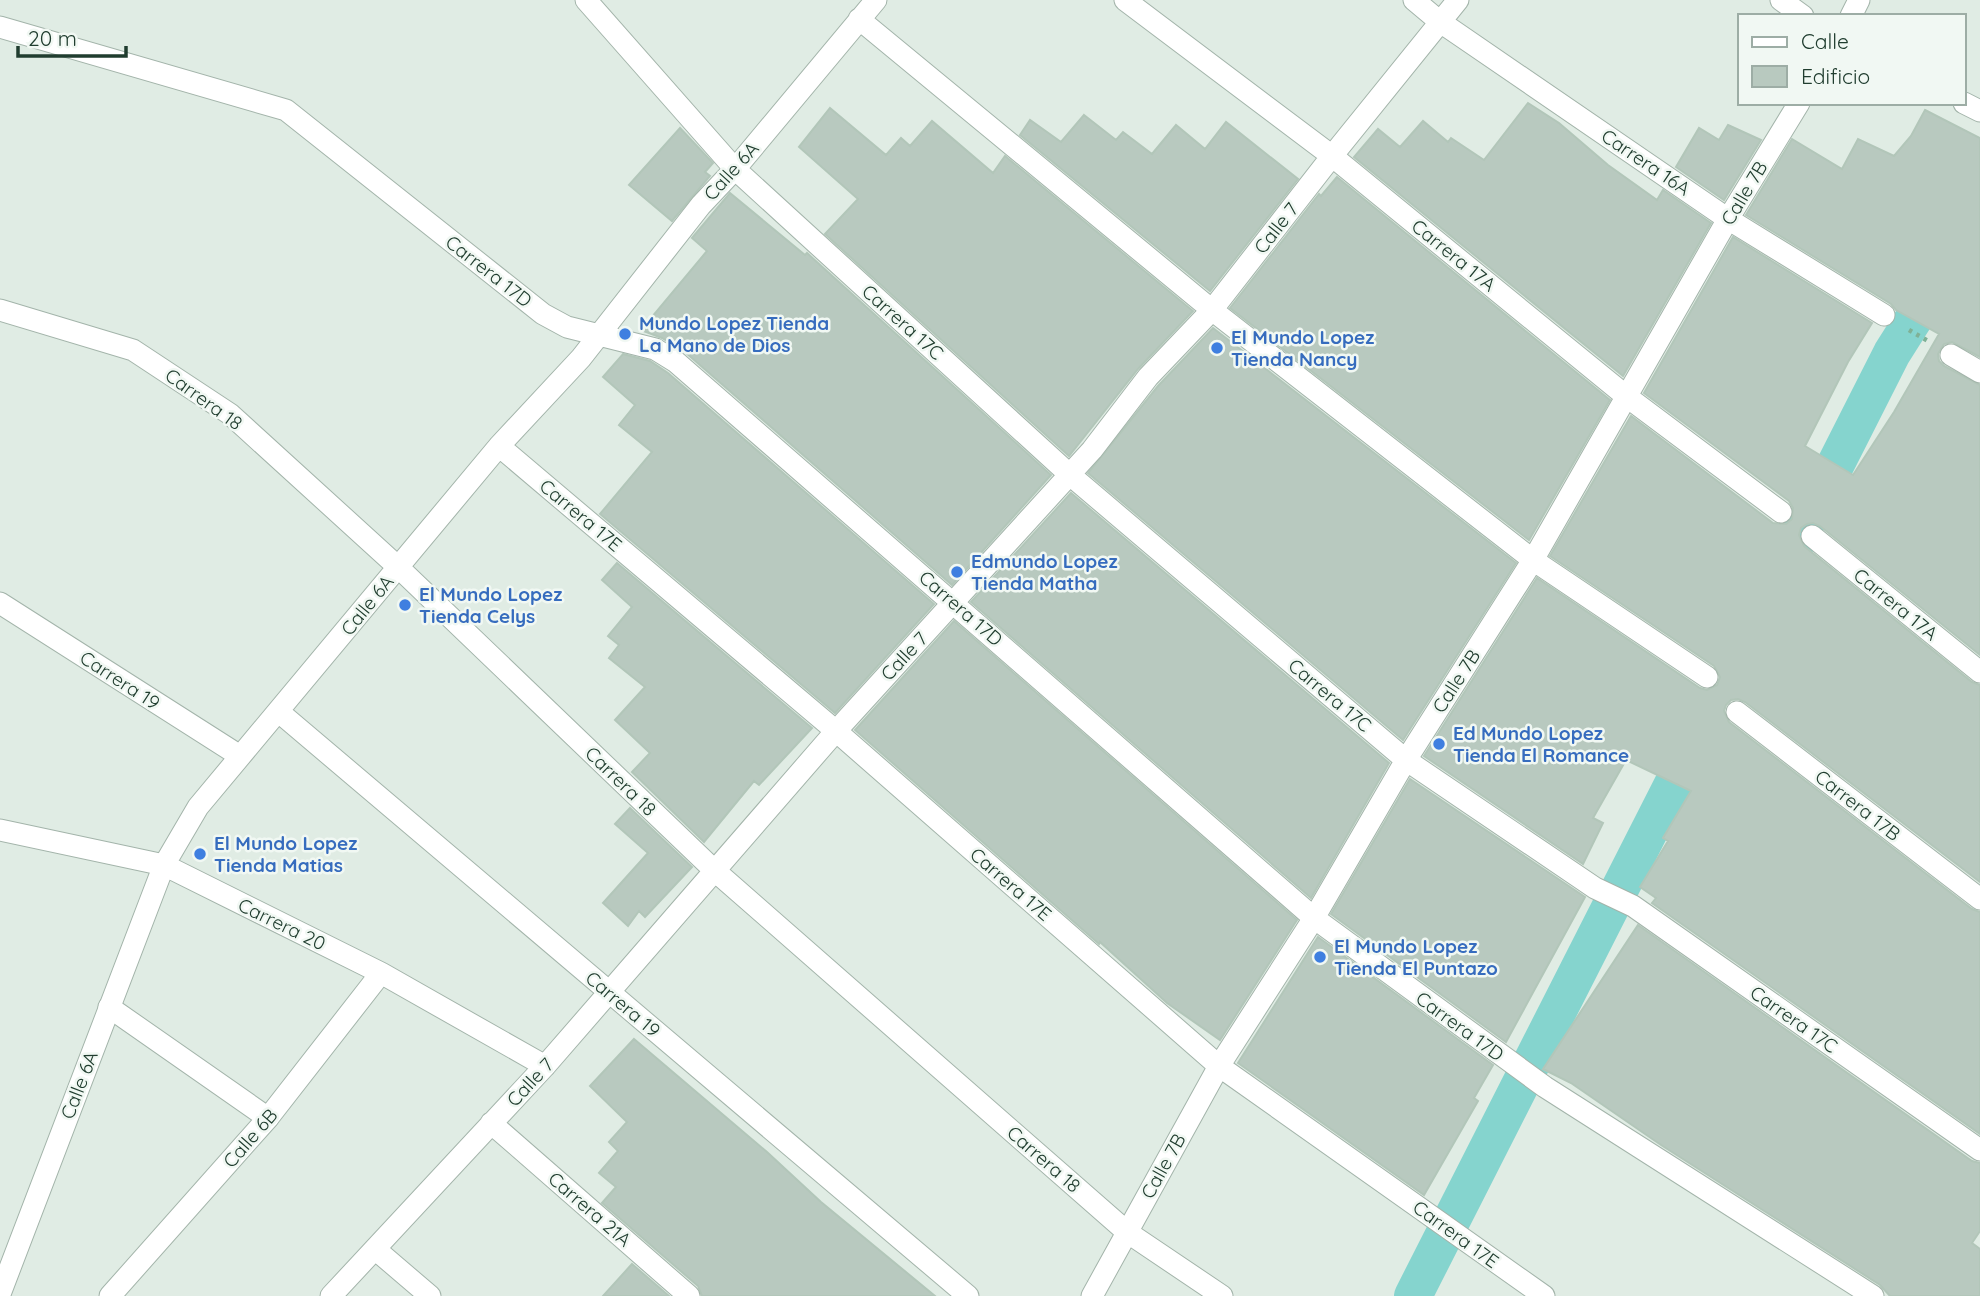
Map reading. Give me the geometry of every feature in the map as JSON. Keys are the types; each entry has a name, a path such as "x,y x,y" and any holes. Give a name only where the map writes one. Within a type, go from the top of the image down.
{"street":[{"name":"Carrera 17C","path":"586,0 735,169 1069,474 1406,760 1595,888 1633,906 1980,1150"},
{"name":"Calle 6A","path":"0,1294 164,865 198,807 499,446 581,358 701,205 735,169 876,0"},
{"name":"Carrera 17A","path":"1125,0 1332,156 1626,396 1781,512"},
{"name":"Carrera 16A","path":"1414,0 1439,22 1728,219 1884,315"},
{"name":"Calle 7","path":"331,1296 545,1066 836,731 1092,450 1148,377 1212,310 1458,0"},
{"path":"1781,0 1800,14"},
{"path":"859,19 1212,310 1533,560 1707,677"},
{"name":"Carrera 17D","path":"0,27 286,110 543,314 567,327 655,349 676,362 1314,918 1545,1087 1873,1296"},
{"name":"Calle 7B","path":"1093,1296 1219,1066 1314,918 1406,760 1533,560 1728,219 1799,105"},
{"name":"Carrera 18","path":"0,310 133,350 230,414 398,567 714,870 1127,1232 1222,1296"},
{"path":"1951,355 1980,372"},
{"name":"Carrera 17E","path":"499,446 836,731 1219,1066 1544,1296"},
{"name":"Carrera 17A","path":"1812,536 1980,672"},
{"name":"Carrera 19","path":"0,603 240,756"},
{"name":"Carrera 19","path":"279,712 968,1296"},
{"name":"Carrera 17B","path":"1737,712 1980,899"},
{"name":"Carrera 20","path":"0,830 164,865 381,973 545,1066"},
{"name":"Calle 6B","path":"110,1296 268,1118 381,973"},
{"path":"109,1007 268,1118"},
{"name":"Carrera 21A","path":"491,1123 689,1296"},
{"path":"375,1249 430,1296"}],"path":[{"path":"1884,315 1951,355"}],"building":[{"path":"1528,103 1559,123 1608,165 1657,200 1663,190 1711,223 1623,376 1354,157 1378,129 1400,147 1423,121 1448,142 1451,138 1484,160"},
{"path":"830,108 886,155 901,138 910,146 932,121 993,173 1005,156 1193,311 1138,369 1069,456 825,234 858,199 799,147"},
{"path":"1925,110 1980,138 1980,357 1952,342 1944,344 1938,354 1939,361 1944,366 1980,385 1980,655 1820,526 1807,524 1801,528 1799,535 1804,546 1972,682 1980,685 1980,882 1745,702 1731,700 1724,711 1729,722 1972,909 1980,912 1980,1134 1652,903 1656,898 1640,887 1668,841 1663,838 1691,791 1626,760 1593,818 1603,823 1583,864 1424,756 1537,578 1700,688 1707,690 1717,685 1720,677 1714,666 1550,556 1631,416 1773,523 1786,524 1792,519 1793,508 1789,501 1644,393 1733,237 1872,323 1848,362 1805,446 1853,475 1894,412 1939,334 1896,310 1891,304 1746,215 1792,139 1842,169 1858,139 1894,156 1911,136"},
{"path":"1084,115 1116,140 1123,132 1152,154 1176,125 1205,149 1226,122 1298,179 1210,291 1020,135 1030,120 1061,142"},
{"path":"1728,125 1761,140 1724,200 1676,167 1699,128 1719,140"},
{"path":"680,128 713,163 705,172 710,176 672,221 629,185"},
{"path":"1337,177 1610,400 1529,540 1230,308 1319,194 1321,196"},
{"path":"730,193 805,255 807,253 1051,475 952,585 685,352 662,338 641,330 707,251 692,238"},
{"path":"1213,328 1516,563 1403,740 1088,473 1158,386"},
{"path":"623,354 650,361 668,373 934,604 835,713 600,514 652,452 619,425 635,405 603,377"},
{"path":"1071,493 1389,763 1311,898 971,602"},
{"path":"617,563 812,728 759,785 754,781 704,842 632,772 650,753 615,720 645,687 609,658 619,645 608,636 632,607 602,580"},
{"path":"954,621 1297,920 1220,1040 1167,1003 855,730"},
{"path":"1410,779 1585,897 1506,1042 1331,914"},
{"path":"630,808 692,867 645,917 639,911 628,926 603,903 648,853 615,824"},
{"path":"1638,925 1972,1161 1980,1163 1980,1231 1972,1243 1980,1249 1980,1296 1890,1296 1880,1285 1661,1145 1571,1083 1543,1069"},
{"path":"1318,937 1493,1065 1474,1098 1478,1101 1424,1195 1238,1063"},
{"path":"634,1039 767,1152 821,1202 935,1296 702,1296 698,1286 602,1203 616,1187 599,1173 618,1151 609,1142 627,1122 590,1086"},
{"path":"632,1264 669,1296 603,1296"}],"waterway":[{"path":"1776,582 1892,353 1980,214"},
{"path":"1413,1296 1698,735"}],"place":[{"name":"Mundo Lopez Tienda La Mano de Dios","path":"625,334"},
{"name":"El Mundo Lopez Tienda Nancy","path":"1217,348"},
{"name":"Edmundo Lopez Tienda Matha","path":"957,572"},
{"name":"El Mundo Lopez Tienda Celys","path":"405,605"},
{"name":"Ed Mundo Lopez Tienda El Romance","path":"1439,744"},
{"name":"El Mundo Lopez Tienda Matias","path":"200,854"},
{"name":"El Mundo Lopez Tienda El Puntazo","path":"1320,957"}]}
